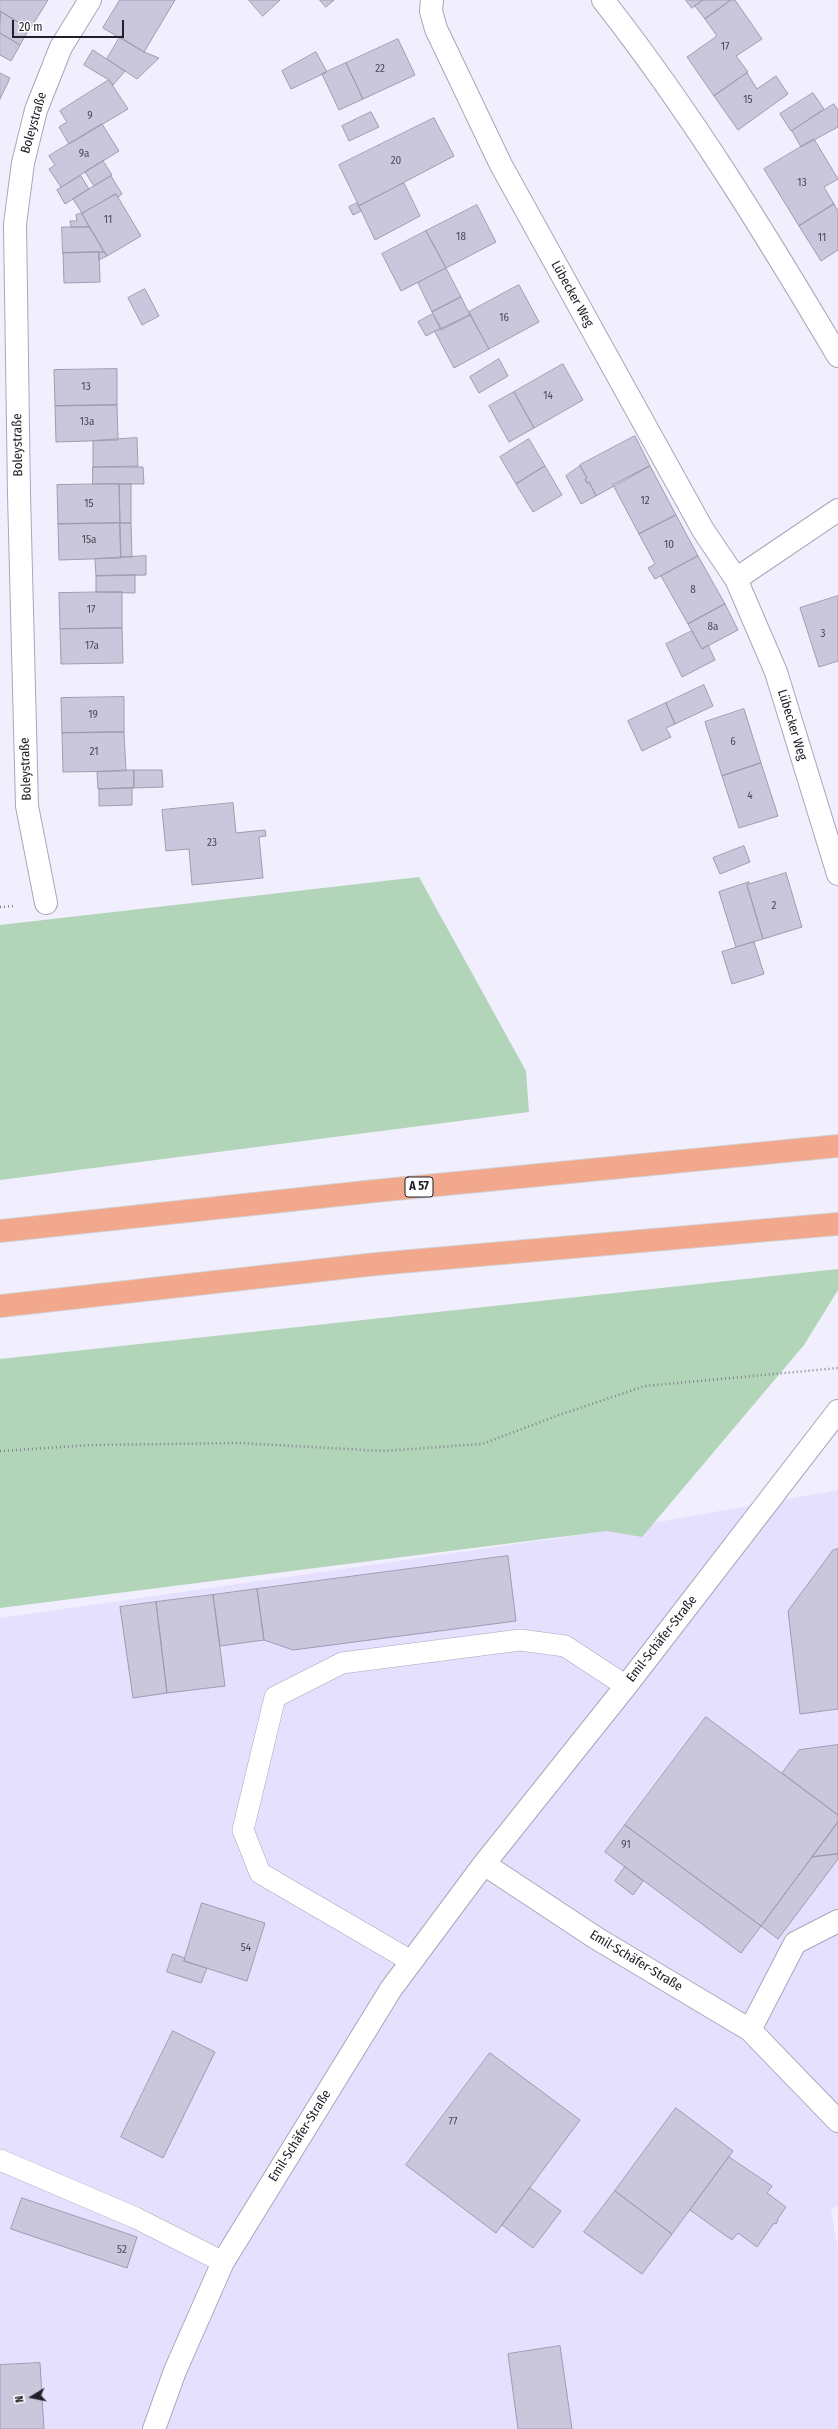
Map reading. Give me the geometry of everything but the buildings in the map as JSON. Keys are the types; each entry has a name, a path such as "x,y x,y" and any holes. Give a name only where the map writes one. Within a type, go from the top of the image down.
{"highway":[{"name":"A 57","path":"0,1231 383,1190 838,1146"},
{"path":"0,1306 376,1264 838,1224"}],"street":[{"name":"Boleystraße","path":"46,903 27,806 18,494 15,224 23,163 36,110 60,47 90,0"},
{"name":"Lübecker Weg","path":"432,0 431,11 436,29 501,165 703,530 736,579 776,672 838,874"},
{"path":"603,0 688,116 764,232 838,356"},
{"path":"736,579 838,510"},
{"name":"Emil-Schäfer-Straße","path":"154,2429 176,2371 223,2262 391,1989 484,1864 626,1686 838,1411"},
{"name":"Emil-Schäfer-Straße","path":"484,1864 596,1938 750,2030 838,2121"},
{"path":"750,2030 795,1943 838,1921"}],"lane":[{"path":"411,1961 260,1873 243,1830 275,1697 342,1662 520,1640 564,1646 626,1686"},
{"path":"0,2160 136,2218 223,2262"}],"path":[{"path":"0,1452 93,1445 208,1443 239,1443 383,1451 482,1444 559,1415 645,1386 838,1368"}],"shaded area":[{"path":"838,1490 838,2206 831,2209 838,2250 838,2429 0,2429 0,1618 608,1531"}],"green space":[{"path":"419,877 526,1071 529,1112 0,1180 0,925"},
{"path":"838,1269 838,1290 804,1345 642,1537 607,1531 0,1608 0,1359"}]}
